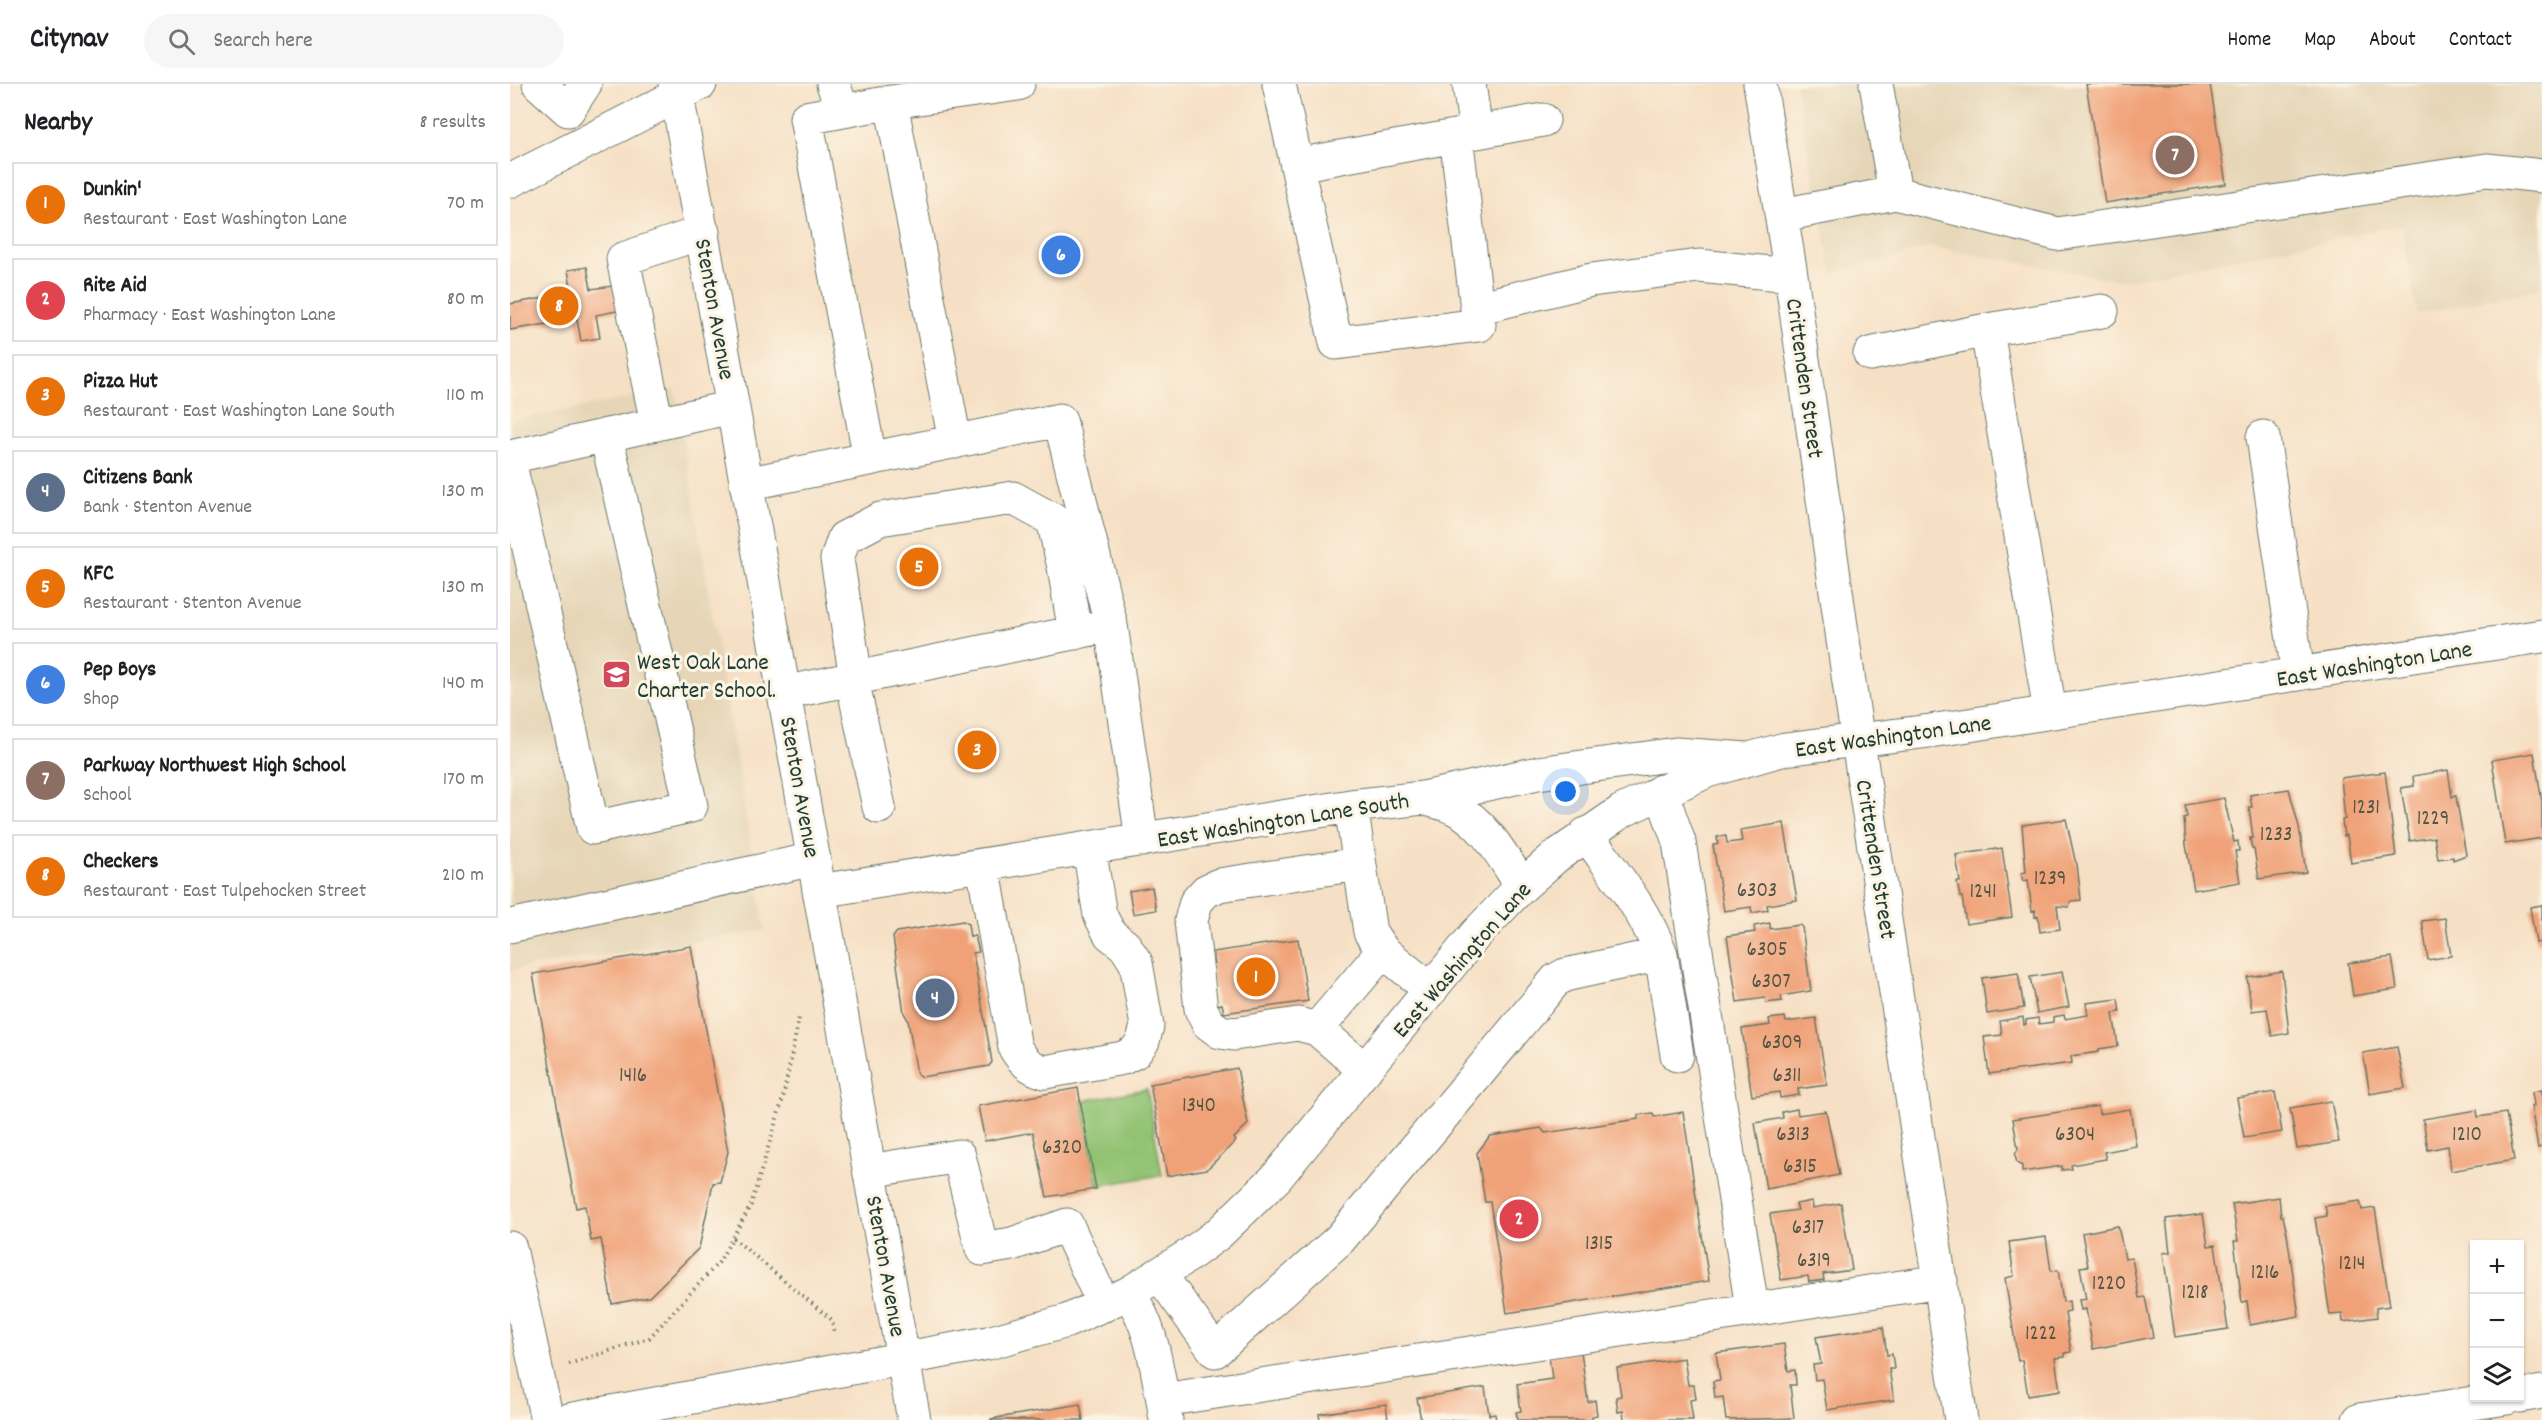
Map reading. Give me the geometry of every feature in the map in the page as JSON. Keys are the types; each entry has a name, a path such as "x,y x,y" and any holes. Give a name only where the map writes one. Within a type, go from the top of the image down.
{"main road":[{"path":"539,84 576,97 575,148"},
{"path":"870,459 806,118 838,98 891,102 978,87 1018,84"},
{"path":"1279,84 1336,343 1479,325 1466,134 1469,84"},
{"name":"Crittenden Street","path":"1760,84 1782,215 1858,740 1961,1420"},
{"path":"1876,84 1895,193"},
{"path":"510,181 684,88"},
{"name":"Stenton Avenue","path":"684,88 703,232 732,407 914,1420"},
{"path":"891,102 955,442"},
{"path":"1297,165 1543,120"},
{"path":"1782,215 1895,193 2057,234 2487,170 2542,176"},
{"path":"657,424 623,259 703,232"},
{"path":"1478,308 1591,280 1699,266 1791,275"},
{"path":"1870,354 1986,330 2102,311"},
{"path":"1986,330 2050,712"},
{"path":"510,457 732,407"},
{"path":"746,484 1060,420 1111,625 1142,840"},
{"path":"510,465 593,828 691,806 606,435"},
{"path":"2263,437 2298,674"},
{"path":"879,807 854,679 837,559 844,538 880,519 1013,498 1053,520 1064,567 1075,633"},
{"path":"784,693 1111,625"},
{"name":"East Washington Lane","path":"568,1420 988,1343 1067,1321 1117,1299 1160,1275 1218,1234 1244,1210 1303,1147 1476,934 1522,886 1586,834 1622,811 1661,790 1707,771 1785,749 2050,712 2542,636"},
{"name":"East Washington Lane South","path":"819,891 1351,806 1423,798 1538,773 1676,754 1747,759"},
{"path":"1661,790 1679,842 1752,1308"},
{"path":"1423,798 1455,808 1476,824 1502,856 1522,886"},
{"path":"1351,806 1370,932 1383,951 1431,990"},
{"path":"1586,834 1647,921 1661,954 1677,1055"},
{"path":"982,865 1015,1048 1033,1069 1045,1072 1123,1058 1135,1052 1143,1041 1147,1026 1136,963 1125,946 1110,934 1100,915 1089,848"},
{"path":"510,926 814,859"},
{"path":"1359,864 1219,885 1206,891 1196,902 1191,921 1202,1009 1208,1023 1220,1032 1234,1034 1298,1024 1317,1029 1365,1070"},
{"path":"510,900 563,914"},
{"path":"1317,1029 1383,951"},
{"path":"1160,1275 1215,1352 1340,1239 1556,980 1565,975 1661,954"},
{"path":"870,1171 959,1156 982,1248 1012,1244 1067,1225 1117,1299 1142,1313 1151,1337 1165,1410 1752,1308 1941,1281"},
{"path":"510,1248 547,1420"},
{"path":"2524,1395 2542,1392"},
{"path":"2359,1420 2480,1402"}],"path":[{"path":"537,1375 648,1338 719,1262 751,1205 783,1098 800,1018"},
{"path":"733,1238 832,1320 834,1334"}],"shaded area":[{"path":"1795,84 2542,84 2542,288 2417,314 2402,225 2124,281 1930,247 1832,274"},
{"name":"West Oak Lane Charter School.","path":"675,389 765,930 510,970 510,421"}],"green space":[{"path":"1147,1089 1162,1175 1097,1186 1082,1101"}],"building":[{"path":"2086,84 2210,84 2226,184 2105,203"},
{"path":"587,267 591,289 613,286 617,311 596,315 600,338 581,341 577,319 510,330 510,304 572,293 568,270"},
{"path":"2534,753 2542,802 2542,838 2505,844 2492,760"},
{"path":"2448,770 2452,797 2456,796 2466,855 2453,860 2453,857 2438,859 2434,837 2410,841 2401,788 2414,786 2413,776"},
{"path":"2385,772 2396,856 2351,863 2347,835 2344,836 2342,820 2345,819 2341,778"},
{"path":"2289,789 2299,827 2306,872 2259,879 2250,838 2253,838 2249,807 2252,807 2250,795"},
{"path":"2224,798 2234,842 2238,841 2239,851 2235,851 2240,882 2194,890 2186,845 2185,805"},
{"path":"2066,819 2077,864 2081,900 2071,901 2068,907 2057,906 2060,929 2040,932 2038,916 2035,917 2035,910 2032,911 2028,880 2023,881 2021,873 2026,872 2022,825"},
{"path":"1784,823 1797,900 1767,905 1768,910 1752,913 1751,907 1724,911 1713,845 1718,844 1717,837 1726,836 1727,843 1742,841 1740,830"},
{"path":"2002,848 2012,917 1966,924 1957,882 1960,882 1956,855"},
{"path":"1152,887 1156,910 1133,914 1129,891"},
{"path":"2542,905 2542,942 2536,943 2530,907"},
{"path":"2445,918 2451,956 2428,960 2422,921"},
{"path":"963,921 968,924 970,937 975,936 979,952 973,953 992,1062 989,1066 921,1077 917,1074 908,1020 904,1013 893,937 897,932"},
{"path":"1770,923 1770,929 1799,925 1802,927 1811,991 1781,996 1782,1001 1766,1003 1765,998 1737,1002 1727,936 1755,932 1754,926"},
{"path":"1298,939 1308,1001 1224,1013 1222,1004 1217,1005 1211,963 1215,963 1213,952"},
{"path":"691,946 728,1152 720,1182 713,1183 699,1248 649,1297 612,1304 601,1239 591,1241 585,1206 576,1208 533,974"},
{"path":"2392,957 2397,989 2353,996 2348,963"},
{"path":"2282,971 2289,1033 2272,1036 2267,1009 2252,1011 2247,977"},
{"path":"2062,972 2069,1007 2037,1013 2030,977"},
{"path":"2018,973 2024,1008 1987,1014 1982,978"},
{"path":"2118,999 2120,1012 2113,1013 2118,1046 2099,1049 2099,1052 2071,1056 2072,1063 1989,1074 1984,1037 2002,1035 2000,1021 2023,1017 2024,1025 2026,1020 2038,1018 2039,1024 2053,1022 2053,1017 2064,1015 2065,1019 2088,1015 2086,1003"},
{"path":"1785,1017 1786,1022 1816,1018 1827,1085 1798,1089 1799,1095 1780,1098 1779,1092 1752,1096 1742,1029 1770,1025 1769,1019"},
{"path":"2397,1047 2405,1088 2370,1094 2363,1053"},
{"path":"1237,1068 1248,1124 1234,1138 1236,1141 1207,1169 1167,1176 1150,1084"},
{"path":"1078,1088 1096,1189 1047,1197 1033,1132 985,1141 978,1106"},
{"path":"2542,1090 2542,1147 2538,1148 2531,1106 2534,1106 2532,1092"},
{"path":"2275,1092 2282,1132 2244,1138 2237,1098"},
{"path":"2331,1101 2339,1142 2297,1149 2290,1108"},
{"path":"2098,1106 2099,1114 2130,1109 2136,1146 2104,1152 2106,1159 2071,1165 2072,1169 2062,1170 2062,1166 2022,1172 2022,1166 2017,1163 2015,1155 2018,1149 2013,1119"},
{"path":"1797,1109 1798,1115 1826,1111 1839,1175 1766,1189 1755,1123 1783,1118 1782,1112"},
{"path":"2477,1110 2478,1117 2506,1113 2514,1160 2451,1171 2448,1146 2428,1150 2423,1119"},
{"path":"1683,1112 1709,1281 1507,1313 1490,1202 1485,1202 1477,1153 1490,1136 1541,1128 1545,1133 1638,1119 1638,1115 1653,1113 1654,1117"},
{"path":"2279,1197 2299,1316 2250,1325 2247,1301 2242,1302 2234,1241 2238,1241 2232,1204"},
{"path":"1812,1201 1813,1208 1841,1203 1852,1270 1823,1274 1824,1280 1809,1282 1808,1276 1781,1280 1770,1214 1798,1210 1796,1204"},
{"path":"2360,1201 2362,1210 2375,1208 2390,1306 2376,1308 2377,1317 2343,1322 2342,1314 2330,1315 2315,1218 2327,1216 2325,1206"},
{"path":"2203,1214 2208,1246 2215,1245 2228,1329 2175,1337 2163,1253 2170,1252 2166,1219"},
{"path":"2118,1226 2125,1259 2132,1258 2139,1298 2145,1297 2153,1337 2093,1349 2086,1309 2081,1310 2079,1300 2086,1299 2080,1267 2088,1266 2082,1233"},
{"path":"2046,1237 2051,1271 2058,1270 2063,1302 2069,1301 2070,1311 2065,1312 2071,1352 2065,1353 2065,1357 2055,1358 2060,1391 2028,1396 2022,1360 2018,1361 2005,1278 2014,1276 2009,1242"},
{"path":"1883,1327 1887,1355 1892,1354 1894,1369 1889,1369 1894,1400 1827,1410 1822,1379 1815,1380 1813,1365 1821,1364 1816,1337"},
{"path":"1784,1344 1788,1371 1795,1370 1796,1385 1790,1385 1794,1418 1726,1420 1723,1397 1715,1398 1713,1381 1720,1380 1716,1353"},
{"path":"1581,1352 1588,1402 1595,1400 1597,1415 1592,1416 1592,1420 1518,1420 1516,1412 1521,1411 1517,1384 1552,1379 1549,1356"},
{"path":"1684,1358 1688,1385 1694,1385 1696,1399 1690,1400 1693,1420 1624,1420 1623,1411 1618,1412 1616,1397 1621,1396 1617,1368"},
{"path":"1485,1387 1489,1415 1495,1414 1496,1420 1421,1420 1417,1398"},
{"path":"1080,1404 1083,1420 991,1420 991,1419"},
{"path":"1386,1404 1388,1420 1320,1420 1319,1414"}],"place":[{"name":"Parkway Northwest High School","path":"2175,155"},
{"name":"Pep Boys","path":"1061,255"},
{"name":"Checkers","path":"559,306"},
{"name":"KFC","path":"919,567"},
{"name":"West Oak Lane Charter School.","path":"616,675"},
{"name":"Pizza Hut","path":"977,750"},
{"name":"Dunkin'","path":"1256,977"},
{"name":"Citizens Bank","path":"935,998"},
{"name":"Rite Aid","path":"1519,1219"}]}
